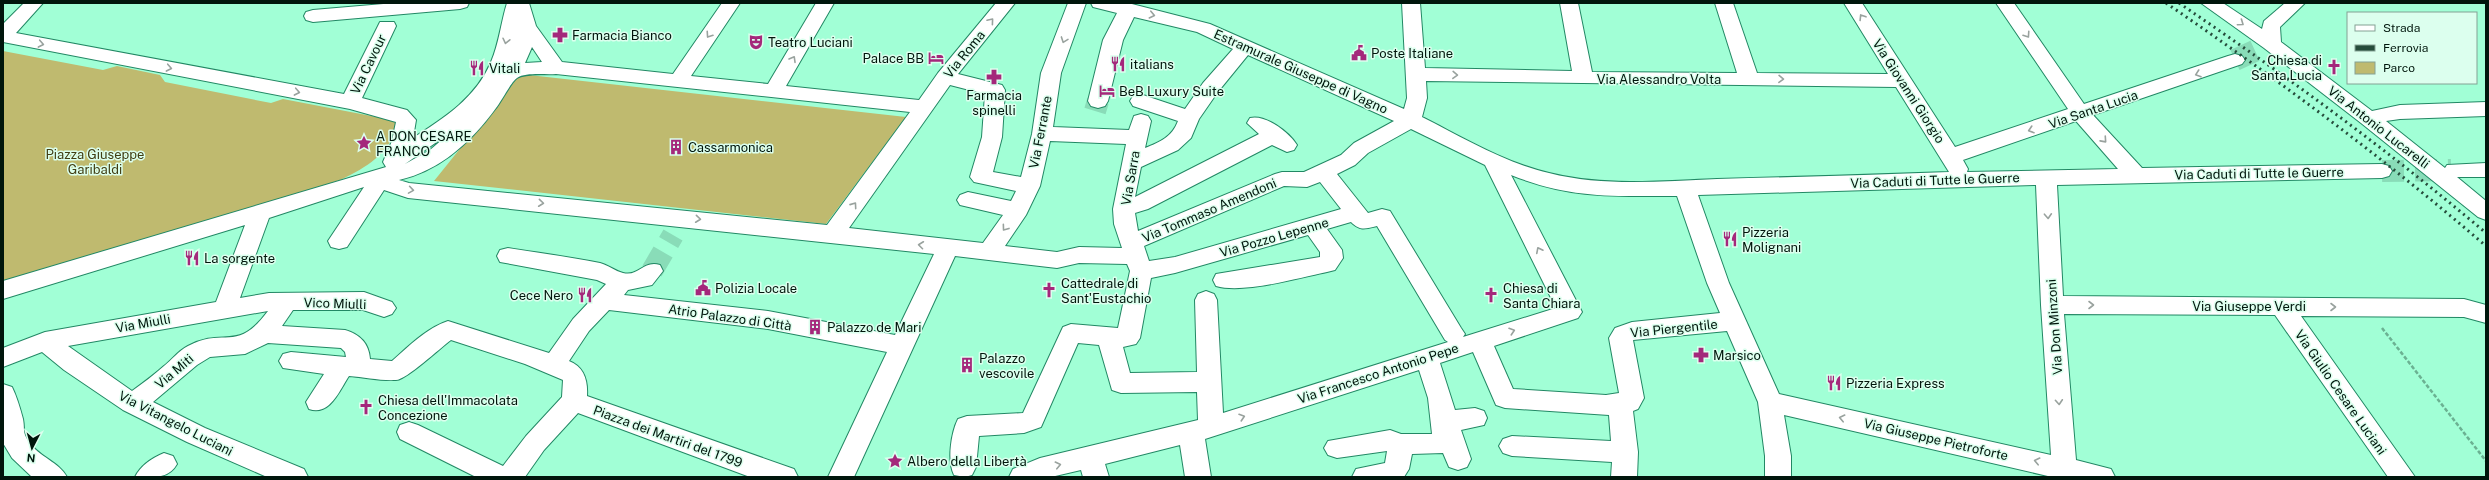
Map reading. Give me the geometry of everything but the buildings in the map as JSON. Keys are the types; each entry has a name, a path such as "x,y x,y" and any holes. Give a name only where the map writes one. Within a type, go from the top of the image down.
{"street":[{"path":"3,36 34,3"},
{"path":"313,16 460,3"},
{"path":"501,76 501,61 516,3"},
{"path":"3,290 110,255 260,214 420,166 456,141 521,50 527,26 526,16 520,3"},
{"path":"678,81 731,3"},
{"path":"773,92 825,3"},
{"name":"Via Roma","path":"833,234 945,77 1006,3"},
{"name":"Via Ferrante","path":"988,253 1018,210 1028,186 1042,134 1051,73 1077,3"},
{"name":"Estramurale Giuseppe di Vagno","path":"1100,3 1203,28 1411,120 1493,160"},
{"path":"1411,3 1417,98 1411,120"},
{"path":"1569,3 1583,78"},
{"path":"1724,3 1749,79"},
{"name":"Via Giovanni Giorgio","path":"1853,3 1964,178"},
{"path":"2005,3 2081,114 2136,175"},
{"name":"Via Antonio Lucarelli","path":"2210,3 2265,47 2368,118 2486,212"},
{"path":"2265,47 2271,25 2296,3"},
{"path":"1089,134 1113,40 1128,9"},
{"name":"Via Cavour","path":"350,102 387,26"},
{"path":"527,26 556,68"},
{"path":"3,36 350,102 400,114 406,120 402,143 394,161"},
{"path":"1133,162 1171,145 1184,133 1189,118 1210,88 1246,46"},
{"name":"Via Santa Lucia","path":"1951,156 2081,114 2235,60"},
{"path":"339,241 378,179 394,161 449,126 501,76 536,68 556,68 924,107"},
{"name":"Via Alessandro Volta","path":"1416,74 1583,78 1902,81"},
{"path":"945,77 995,90 992,137 981,177 1028,186"},
{"path":"2368,118 2400,112 2486,109"},
{"path":"1042,134 1089,134 1140,120 1189,118"},
{"name":"Via Sarra","path":"1136,257 1125,224 1124,209 1125,194 1133,162 1140,120"},
{"name":"Via Tommaso Amendoni","path":"1136,257 1282,179 1307,180 1348,160 1361,148 1411,120"},
{"path":"1124,209 1140,204 1281,140 1257,123"},
{"name":"Via Caduti di Tutte le Guerre","path":"1493,160 1544,180 1597,189 1685,188 1964,178 2382,171"},
{"name":"Via Francesco Antonio Pepe","path":"1022,477 1040,469 1093,467 1201,430 1427,359 1463,340 1570,312 1493,160"},
{"path":"2454,170 2486,170"},
{"path":"1323,171 1364,222 1382,218 1463,340 1504,398 1606,405 1620,404 1625,452 1624,477"},
{"name":"Via Don Minzoni","path":"2046,177 2052,305 2064,472"},
{"path":"378,179 408,190 833,234 988,253 1057,260 1079,255 1136,257 1128,338 1071,333 1032,420 1024,424 967,426 963,466"},
{"path":"1685,188 1718,283 1770,402 1778,456 1778,477"},
{"path":"968,200 1018,210"},
{"name":"Via Pozzo Lepenne","path":"1136,257 1175,265 1313,226 1355,212"},
{"path":"225,308 260,214"},
{"path":"1224,280 1241,280 1327,264 1332,258 1331,250 1313,226"},
{"path":"841,477 948,248"},
{"path":"508,256 601,272 622,282 644,279 652,271"},
{"path":"554,364 581,325 622,282"},
{"name":"Vico Miulli","path":"287,302 315,300 364,302 384,308"},
{"path":"1198,477 1201,430 1209,382 1206,300"},
{"name":"Atrio Palazzo di Città","path":"603,301 768,320 903,346"},
{"name":"Via Miulli","path":"3,358 45,341 225,308 269,302 287,302"},
{"path":"264,334 287,302"},
{"name":"Via Giuseppe Verdi","path":"2052,305 2464,308 2486,314"},
{"name":"Via Giulio Cesare Luciani","path":"2281,306 2402,477"},
{"name":"Via Piergentile","path":"1620,404 1629,402 1632,398 1621,338 1623,334 1632,331 1734,322"},
{"path":"291,361 397,371 421,349 448,330 554,364 572,375 575,380 574,401 535,443 510,477"},
{"path":"264,334 345,339 353,343 359,357 318,402"},
{"name":"Via Miti","path":"132,403 160,384 196,352 213,348 239,348 250,344 264,334"},
{"path":"1108,336 1121,383 1209,382"},
{"name":"Via Vitangelo Luciani","path":"45,341 61,356 132,403 228,450 295,477"},
{"path":"1427,359 1436,381 1446,421 1458,458"},
{"path":"3,394 10,433 21,451 37,467 54,477"},
{"name":"Piazza dei Martiri del 1799","path":"574,401 773,476"},
{"name":"Via Giuseppe Pietroforte","path":"1770,402 2064,472 2102,477"},
{"path":"1446,421 1475,418"},
{"path":"1337,448 1390,440 1401,444 1438,444 1444,440 1446,421"},
{"path":"409,432 500,477"},
{"path":"1365,477 1389,473 1396,469 1401,444"},
{"path":"1512,446 1625,452"}],"path":[{"path":"2366,307 2486,461"}],"green space":[{"name":"Piazza Giuseppe Garibaldi","path":"3,51 103,70 117,66 160,75 165,82 271,103 283,99 387,119 397,122 399,126 382,153 368,165 340,180 3,286"},
{"path":"520,74 906,117 826,224 434,181"}],"tunnel":[{"path":"2235,60 2259,49"},
{"path":"1095,111 1098,101"},
{"path":"2382,171 2451,170"},
{"path":"652,271 673,235"}],"railway":[{"path":"2166,3 2289,90 2369,150 2448,213 2486,246"},
{"path":"2179,3 2336,114 2412,172 2486,233"}],"place":[{"name":"Farmacia Bianco","path":"560,35"},
{"name":"Teatro Luciani","path":"756,42"},
{"name":"Poste Italiane","path":"1359,53"},
{"name":"Palace BB","path":"936,58"},
{"name":"italians","path":"1118,64"},
{"name":"Chiesa di Santa Lucia","path":"2334,67"},
{"name":"Vitali","path":"477,68"},
{"name":"Farmacia spinelli","path":"994,77"},
{"name":"BeB Luxury Suite","path":"1107,91"},
{"name":"A DON CESARE FRANCO","path":"364,143"},
{"name":"Cassarmonica","path":"676,147"},
{"name":"Pizzeria Molignani","path":"1730,239"},
{"name":"La sorgente","path":"192,258"},
{"name":"Polizia Locale","path":"703,288"},
{"name":"Cattedrale di Sant'Eustachio","path":"1049,290"},
{"name":"Cece Nero","path":"585,295"},
{"name":"Chiesa di Santa Chiara","path":"1491,295"},
{"name":"Palazzo de Mari","path":"815,327"},
{"name":"Marsico","path":"1701,355"},
{"name":"Palazzo vescovile","path":"967,365"},
{"name":"Pizzeria Express","path":"1834,383"},
{"name":"Chiesa dell'Immacolata Concezione","path":"366,407"},
{"name":"Albero della Libertà","path":"895,461"}]}
